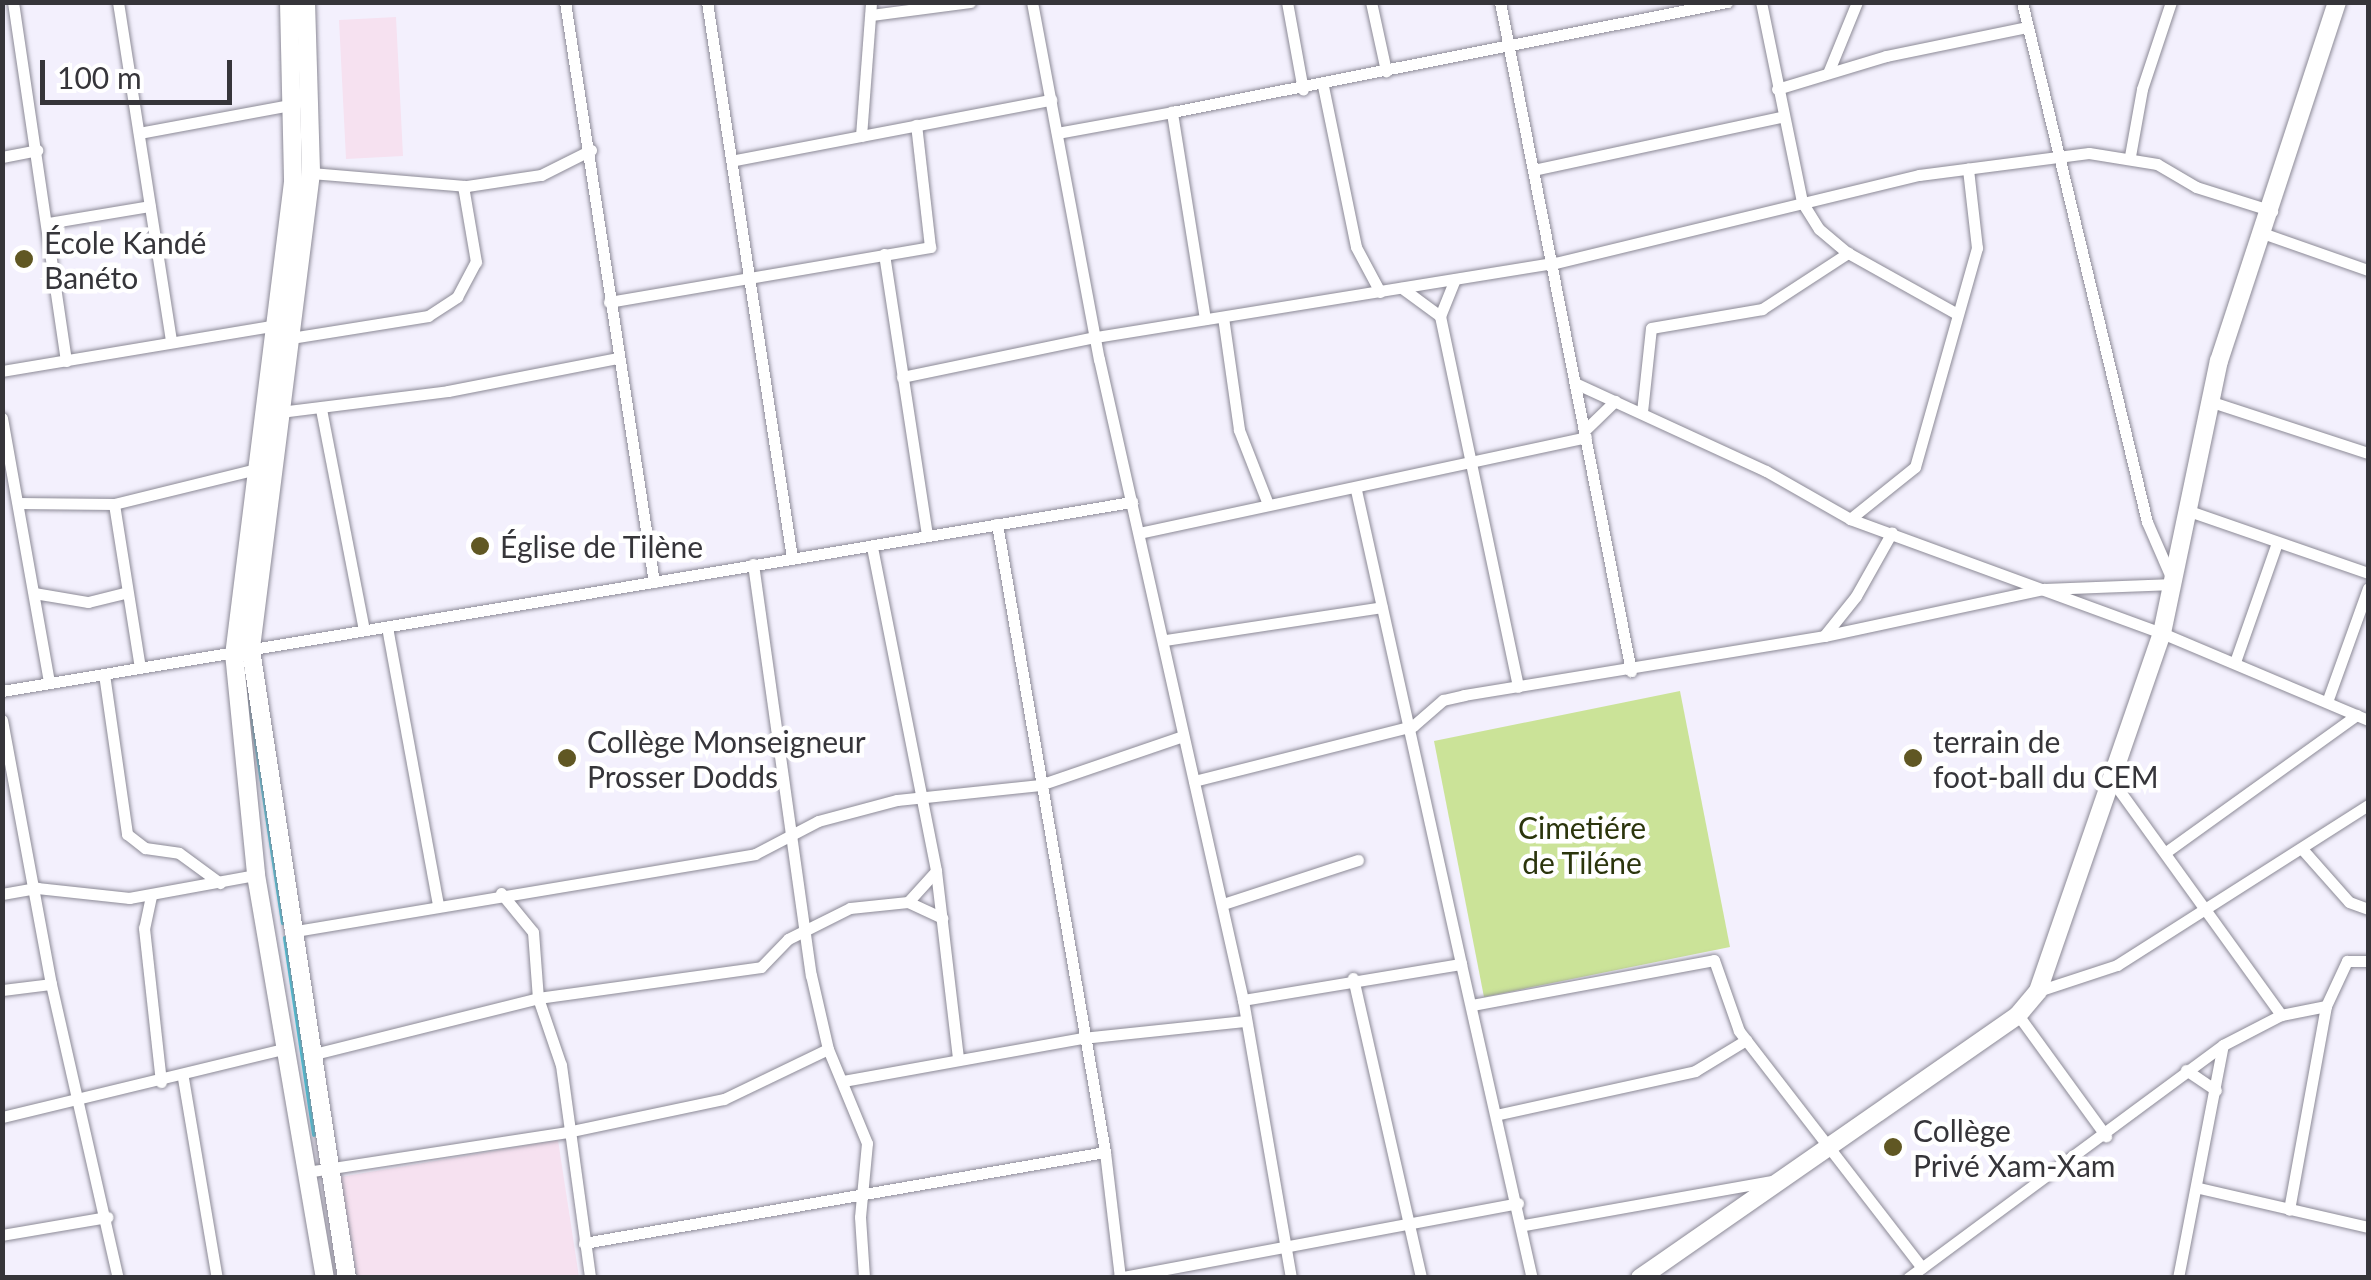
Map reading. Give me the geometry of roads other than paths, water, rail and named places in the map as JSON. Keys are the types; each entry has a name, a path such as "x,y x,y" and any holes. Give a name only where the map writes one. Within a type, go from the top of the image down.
{"street":[{"path":"2,5 12,2 66,360"},
{"path":"118,2 172,341"},
{"path":"289,2 295,104 276,324 252,470 243,651 256,875 325,1278"},
{"path":"306,2 311,173 291,338 243,651 347,1278"},
{"path":"565,2 591,150 608,302 654,582"},
{"path":"707,2 735,160 746,278 792,558"},
{"path":"861,136 871,9 970,2"},
{"path":"1032,2 1096,337 1243,1000 1291,1278"},
{"path":"1286,2 1303,90"},
{"path":"1371,2 1386,71"},
{"path":"1500,2 1538,169 1631,671"},
{"path":"1057,133 1303,90 1727,2"},
{"path":"1762,2 1802,202 1820,230 1848,253 1957,314"},
{"path":"1828,73 1857,2"},
{"path":"2022,2 2147,522 2174,584"},
{"path":"2130,156 2148,68 2171,2"},
{"path":"1642,1277 2018,1015 2038,991 2162,633 2192,512 2219,361 2265,234 2337,2"},
{"path":"1777,89 1828,73 2027,27"},
{"path":"1323,86 1356,246 1380,292"},
{"path":"735,160 1051,100"},
{"path":"139,133 295,104"},
{"path":"1172,112 1205,319"},
{"path":"1538,169 1782,117"},
{"path":"608,302 934,243 916,125"},
{"path":"2,157 37,150"},
{"path":"311,173 462,186 541,175 591,150"},
{"path":"902,377 1096,337 1555,263 1802,202 1968,168 2061,158 2130,156 2272,211"},
{"path":"1850,519 1915,467 1978,248 1968,168"},
{"path":"291,338 428,316 457,297 476,262 462,186"},
{"path":"48,223 150,206"},
{"path":"2265,234 2367,266"},
{"path":"1642,412 1651,328 1762,308 1848,253"},
{"path":"884,254 927,536"},
{"path":"1455,278 1440,316 1475,458 1518,687"},
{"path":"1402,288 1440,316"},
{"path":"1223,316 1239,430 1268,504"},
{"path":"2,371 276,324"},
{"path":"280,412 321,409 617,358"},
{"path":"1576,384 1642,412 1850,519 2162,633 2363,718"},
{"path":"1139,534 1268,504 1356,490 1585,434 1615,401"},
{"path":"2212,402 2368,453"},
{"path":"321,409 364,630"},
{"path":"2,418 7,470 18,503 50,682"},
{"path":"18,503 114,504 252,470"},
{"path":"1356,490 1413,726 1461,964 1500,1114 1532,1278"},
{"path":"2,690 1132,502"},
{"path":"114,504 125,594 140,668"},
{"path":"2192,512 2368,573"},
{"path":"997,524 1105,1152 1119,1277 1518,1203"},
{"path":"1824,636 1856,596 1892,532"},
{"path":"2235,662 2277,543"},
{"path":"872,546 936,872 958,1059"},
{"path":"754,564 803,930 828,1049 867,1143 864,1278"},
{"path":"1194,781 1413,726 1442,700 1824,636 2044,589 2174,584"},
{"path":"2327,702 2368,588"},
{"path":"34,593 88,602 125,594"},
{"path":"1165,640 1382,607"},
{"path":"386,626 438,904"},
{"path":"104,674 127,834 145,848 179,853 220,883"},
{"path":"2166,852 2363,718"},
{"path":"2,720 37,888 51,984 118,1278"},
{"path":"290,932 438,904 755,854 792,830 920,798 1040,784 1183,736"},
{"path":"2111,779 2282,1015"},
{"path":"2,803 20,801"},
{"path":"2038,991 2117,965 2303,850 2368,805"},
{"path":"2303,850 2348,902 2368,908"},
{"path":"1223,904 1358,860"},
{"path":"908,902 936,872"},
{"path":"2,894 37,888 109,899 150,896 256,875"},
{"path":"501,894 533,932 538,998 561,1065 566,1132 590,1278"},
{"path":"150,896 144,928 162,1082"},
{"path":"310,1055 538,998 761,967 803,930 850,908 908,902 943,918"},
{"path":"1472,1005 1707,958 1717,964 1746,1040 1922,1268"},
{"path":"2290,1210 2326,1006 2347,960 2368,960"},
{"path":"1243,1000 1353,978 1461,964"},
{"path":"1353,978 1421,1278"},
{"path":"2,990 51,984"},
{"path":"1908,1278 2106,1136 2186,1070 2282,1015 2326,1006"},
{"path":"2018,1015 2106,1136"},
{"path":"842,1081 1083,1038 1246,1021"},
{"path":"1500,1114 1696,1072 1746,1040"},
{"path":"2178,1278 2199,1188 2223,1046"},
{"path":"2,1117 184,1078 284,1049"},
{"path":"306,1172 566,1132 724,1100 828,1049"},
{"path":"2186,1070 2216,1090"},
{"path":"184,1078 217,1278"},
{"path":"584,1243 866,1190 1105,1152"},
{"path":"1524,1225 1781,1180"},
{"path":"2199,1188 2368,1227"},
{"path":"2,1235 107,1217"}],"waterway":[{"path":"245,669 283,923"},
{"path":"285,938 314,1135"}],"place":[{"name":"École Kandé Banéto","path":"24,259"},
{"name":"Église de Tilène","path":"480,546"},
{"name":"Collège Monseigneur Prosser Dodds","path":"567,758"},
{"name":"terrain de foot-ball du CEM","path":"1913,758"},
{"name":"Collège Privé Xam-Xam","path":"1893,1147"}],"park label":[{"name":"Cimetiére de Tiléne","path":"1582,844"}]}
